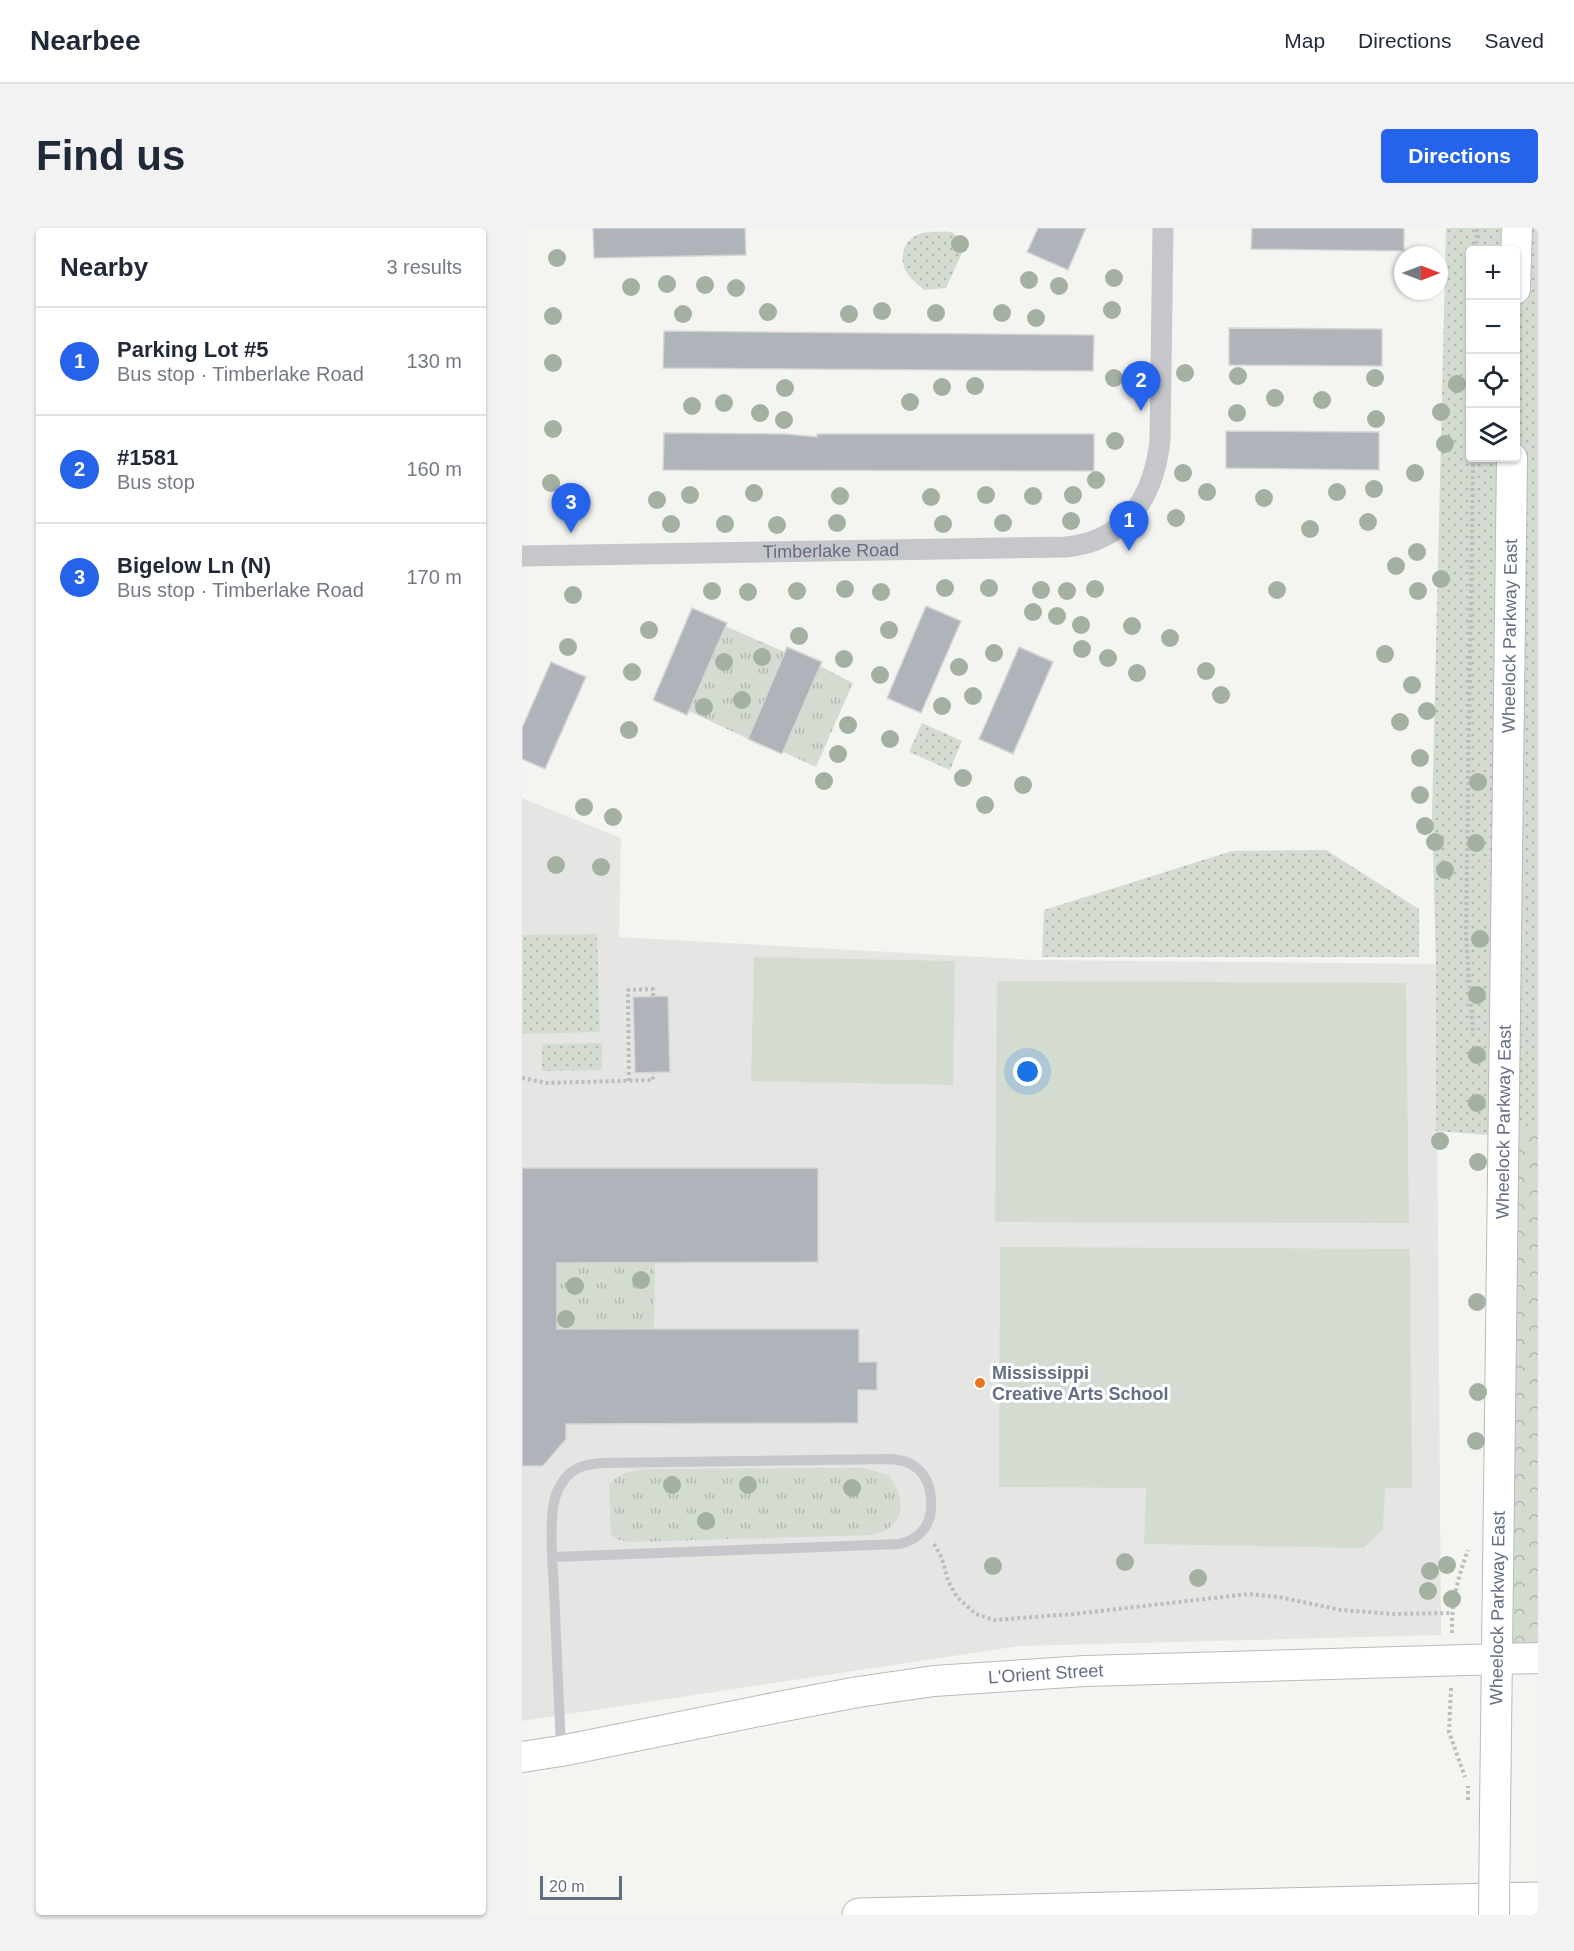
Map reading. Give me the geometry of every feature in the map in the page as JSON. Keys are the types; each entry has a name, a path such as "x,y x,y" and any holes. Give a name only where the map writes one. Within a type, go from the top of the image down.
{"highway":[{"path":"859,1915 1538,1899"}],"street":[{"name":"Timberlake Road","path":"522,556 1066,547 1091,543 1113,533 1130,516 1147,492 1158,463 1163,228"},
{"path":"1516,246 1517,228"},
{"name":"Wheelock Parkway East","path":"1494,1915 1486,1795 1497,1659 1512,462"},
{"name":"L'Orient Street","path":"522,1757 858,1692 934,1682 1085,1671 1538,1658"},
{"name":"L'Orient Street","path":"522,1771 561,1751"}],"lane":[{"path":"553,1557 891,1545 907,1542 924,1530 930,1517 931,1502 926,1481 917,1468 904,1461 892,1459 613,1462 583,1465 567,1475 557,1491 552,1515 553,1557 561,1751"}],"path":[{"path":"1476,246 1477,228"},
{"path":"1473,462 1466,935 1473,1037"},
{"path":"629,1081 628,990 653,989 653,997"},
{"path":"522,1078 547,1083 629,1081 653,1080 653,1073"},
{"path":"924,1530 942,1558 948,1581 957,1598 976,1614 994,1620 1074,1614 1248,1593 1341,1610 1394,1614 1452,1613 1459,1576 1469,1548"},
{"path":"1450,1703 1449,1732 1486,1795"}],"shaded area":[{"name":"Mississippi Creative Arts School","path":"522,798 621,838 619,937 1034,960 1436,964 1441,1635 1019,1646 522,1721"}],"green space":[{"path":"1446,228 1538,228 1538,1125 1503,1136 1436,1131 1436,964 1432,815 1444,300 1448,300"},
{"path":"952,232 966,244 946,288 924,290 904,268 903,256 906,245 919,234"},
{"path":"725,626 785,652 748,739 689,711"},
{"path":"820,666 853,683 816,767 783,752"},
{"path":"922,723 962,741 950,770 909,752"},
{"path":"1326,850 1419,909 1419,957 1042,957 1044,910 1232,851"},
{"path":"597,934 600,1032 522,1034 522,935"},
{"path":"754,957 955,961 953,1085 751,1081"},
{"path":"997,981 1406,983 1409,1223 995,1222"},
{"path":"602,1043 602,1070 542,1071 542,1044"},
{"path":"1538,1125 1538,1658 1497,1659 1503,1136"},
{"path":"1000,1247 1410,1249 1412,1488 1385,1488 1383,1529 1363,1548 1144,1544 1146,1488 999,1487"},
{"path":"655,1262 654,1329 557,1329 557,1263"},
{"path":"863,1468 888,1475 899,1494 901,1503 897,1519 891,1526 871,1535 630,1542 611,1535 609,1485 620,1475 628,1472 643,1469"}],"building":[{"path":"593,228 745,228 746,255 594,258"},
{"path":"1038,228 1086,228 1068,270 1027,252"},
{"path":"1252,228 1404,228 1404,246 1394,246 1394,251 1251,249"},
{"path":"1229,328 1382,329 1382,366 1229,365"},
{"path":"664,331 1094,335 1093,371 663,368"},
{"path":"1226,431 1379,432 1379,470 1226,468"},
{"path":"664,433 786,434 817,437 817,434 1094,434 1094,471 663,470"},
{"path":"926,606 961,621 921,713 887,698"},
{"path":"692,608 727,623 687,715 653,700"},
{"path":"787,647 822,662 782,754 748,739"},
{"path":"1019,647 1053,662 1013,754 979,739"},
{"path":"551,662 586,677 545,769 522,759 522,728"},
{"path":"668,996 670,1072 635,1073 633,997"},
{"path":"522,1168 818,1168 818,1262 557,1263 557,1329 859,1329 859,1362 877,1362 877,1390 858,1390 858,1423 566,1424 566,1439 543,1466 522,1466"}],"place":[{"name":"#1581","path":"1141,411"},
{"name":"Bigelow Ln (N)","path":"571,533"},
{"name":"Parking Lot #5","path":"1129,551"},
{"name":"Mississippi Creative Arts School","path":"980,1383"}]}
